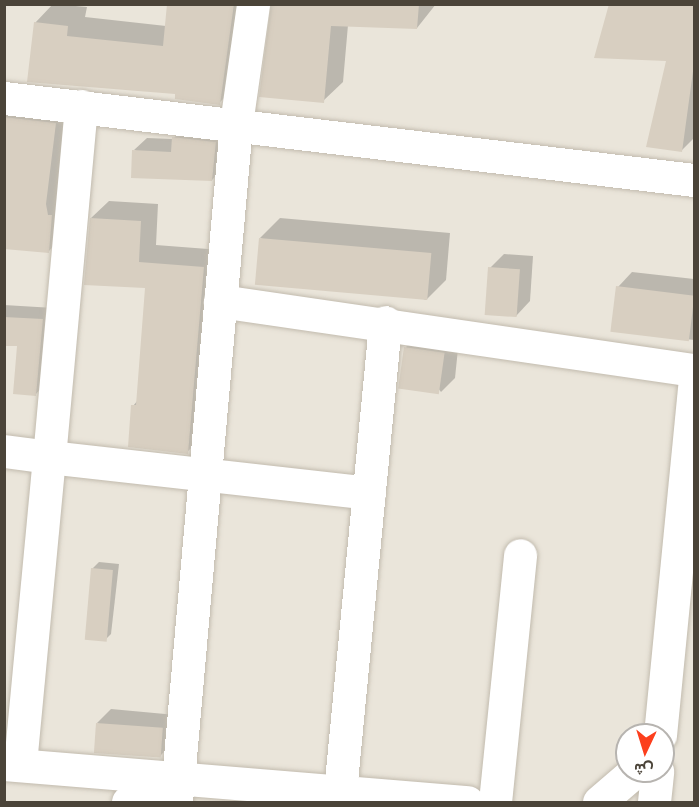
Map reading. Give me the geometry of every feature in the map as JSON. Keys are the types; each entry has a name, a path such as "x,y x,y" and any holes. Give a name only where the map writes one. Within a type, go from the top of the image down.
{"street":[{"path":"178,790 236,124 253,4"},
{"path":"4,98 694,180"},
{"path":"81,106 49,457 12,764 178,790 467,802"},
{"path":"220,301 385,322 694,370"},
{"path":"339,797 385,322"},
{"path":"661,723 694,388"},
{"path":"4,451 369,493"},
{"path":"495,802 520,555"},
{"path":"599,802 621,783"},
{"path":"654,802 656,783"},
{"path":"128,802 178,790"}],"shaded area":[{"path":"5,5 694,5 694,802 5,802"}],"building":[{"path":"167,4 234,4 220,105 175,99 175,94 27,82 34,22 68,26 67,36 163,46"},
{"path":"271,4 419,4 417,29 331,26 324,103 259,97"},
{"path":"609,4 694,4 694,64 682,152 646,147 666,61 594,58"},
{"path":"4,117 56,123 46,204 48,215 52,215 49,253 4,249"},
{"path":"172,137 216,142 212,181 131,178 132,150 171,152"},
{"path":"90,218 141,221 139,262 204,267 188,454 128,447 131,405 136,405 145,288 84,285"},
{"path":"259,238 431,253 427,300 255,285"},
{"path":"488,267 520,269 517,317 485,315"},
{"path":"616,286 694,296 689,341 610,332"},
{"path":"4,317 43,319 36,396 13,394 17,346 4,346"},
{"path":"404,347 445,353 439,394 398,389"},
{"path":"91,568 113,570 107,642 85,640"},
{"path":"96,723 163,728 161,758 94,753"}]}
